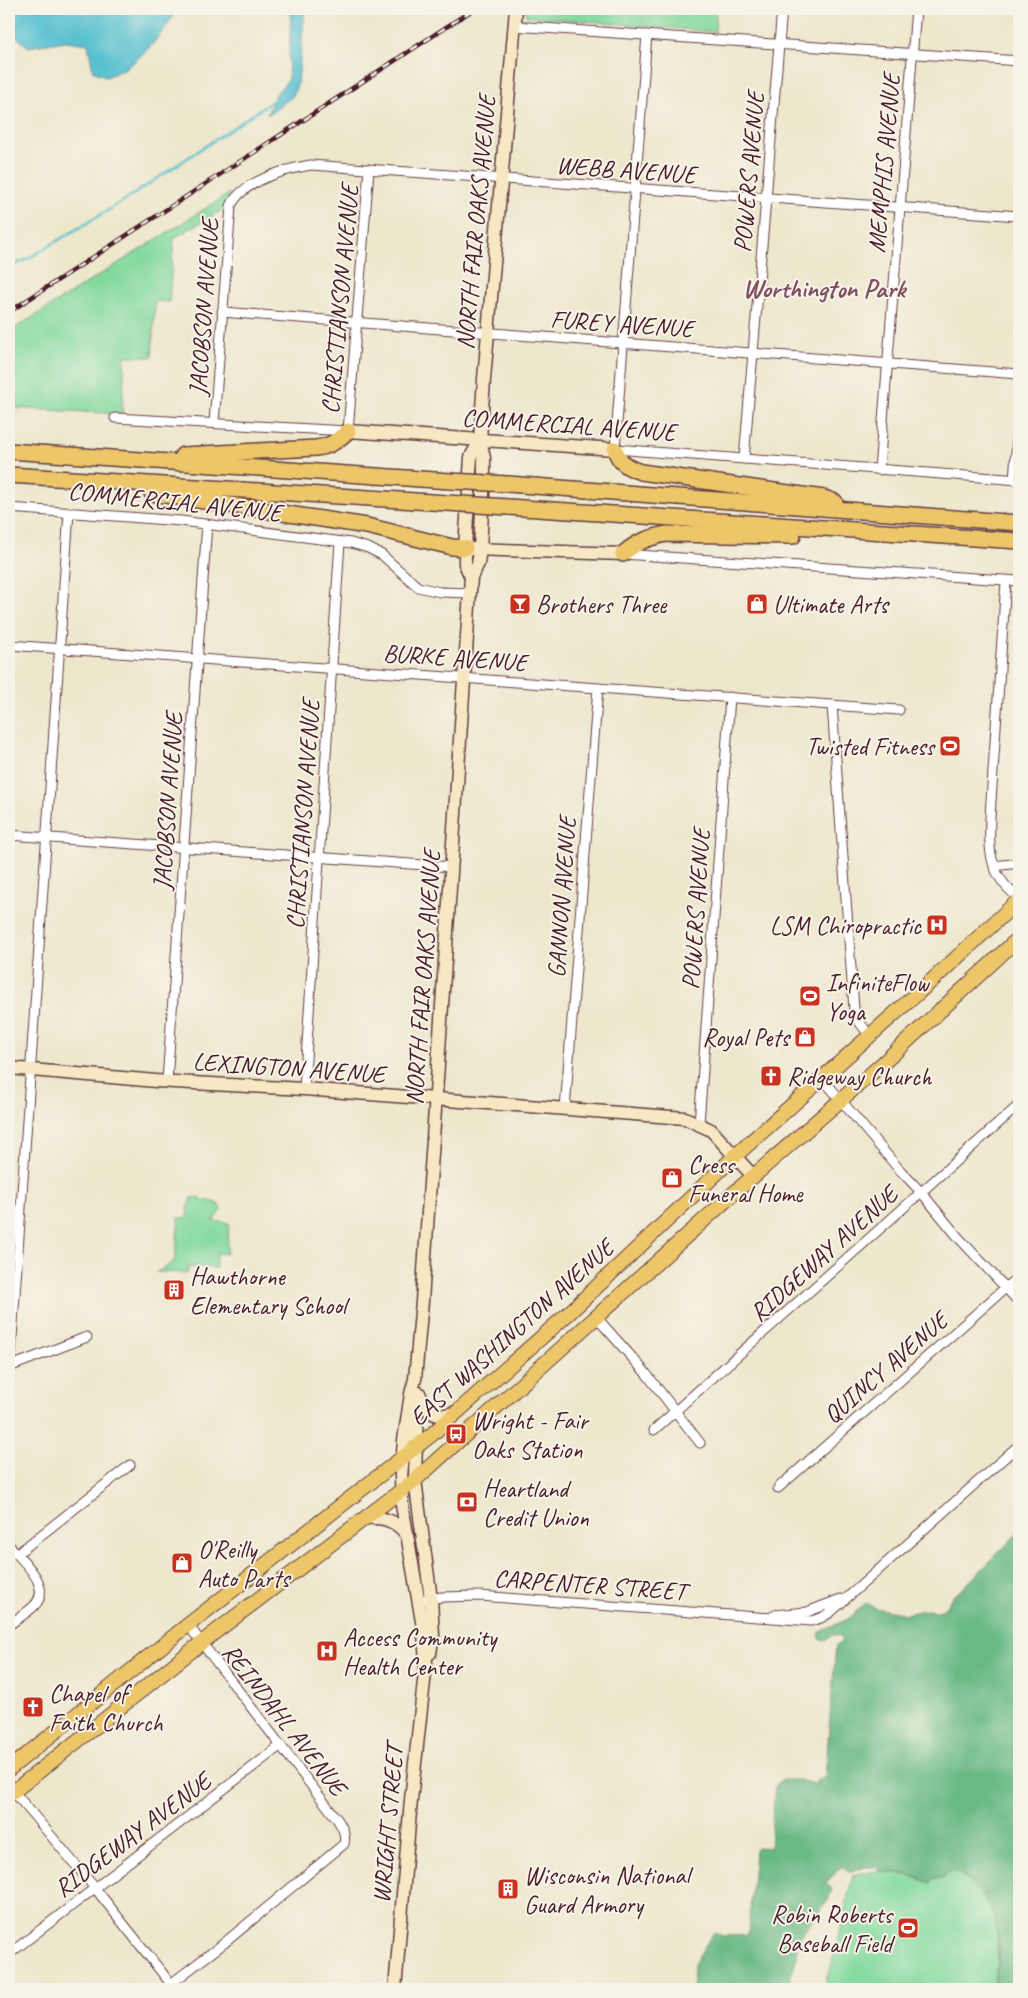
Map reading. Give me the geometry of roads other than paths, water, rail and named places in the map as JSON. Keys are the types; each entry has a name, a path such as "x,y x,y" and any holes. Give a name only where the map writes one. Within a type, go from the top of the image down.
{"highway":[{"path":"107,458 316,448 330,446 341,439 348,431"},
{"path":"615,449 622,463 629,468 641,472 824,498 855,510"},
{"path":"9,451 508,484 1019,523"},
{"path":"9,475 1019,541"},
{"path":"47,477 367,526 452,547 473,549"},
{"path":"623,554 634,544 647,538 666,534 999,540"}],"main road":[{"name":"EAST WASHINGTON AVENUE","path":"9,1770 188,1625 415,1449 574,1308 735,1156 823,1079 1019,899"},
{"name":"EAST WASHINGTON AVENUE","path":"10,1791 415,1480 753,1176 841,1100 1019,938"}],"street":[{"name":"NORTH FAIR OAKS AVENUE","path":"415,1480 416,1384 472,577 465,564 473,549 471,457 480,440 516,9"},
{"name":"POWERS AVENUE","path":"744,459 782,9"},
{"name":"MEMPHIS AVENUE","path":"879,470 916,9"},
{"path":"514,26 1019,61"},
{"path":"615,449 646,35"},
{"name":"WEBB AVENUE","path":"237,196 266,176 286,169 311,165 766,200 1019,216"},
{"name":"CHRISTIANSON AVENUE","path":"348,431 369,169"},
{"name":"JACOBSON AVENUE","path":"214,423 229,214 237,196"},
{"name":"FUREY AVENUE","path":"222,312 1019,374"},
{"path":"1016,480 1019,411"},
{"name":"COMMERCIAL AVENUE","path":"115,418 615,449 1016,480"},
{"name":"COMMERCIAL AVENUE","path":"9,508 158,518 340,542 368,548 382,555 418,588 423,590 470,593"},
{"path":"69,512 9,1367 87,1337"},
{"name":"JACOBSON AVENUE","path":"167,1082 207,524"},
{"name":"CHRISTIANSON AVENUE","path":"304,1089 340,542"},
{"path":"473,549 623,554 1019,581"},
{"path":"1006,581 990,849 994,866 1003,884 1019,899"},
{"name":"BURKE AVENUE","path":"9,644 898,710"},
{"name":"GANNON AVENUE","path":"565,1109 598,688"},
{"name":"POWERS AVENUE","path":"700,1124 730,697"},
{"path":"832,705 854,1009 856,1019 870,1036"},
{"path":"9,835 452,867"},
{"path":"994,866 1019,863"},
{"name":"LEXINGTON AVENUE","path":"9,1068 167,1082 304,1089 685,1118 711,1130 753,1176"},
{"path":"823,1079 898,1168 921,1192 958,1238 1019,1302"},
{"name":"RIDGEWAY AVENUE","path":"654,1430 1019,1105"},
{"name":"QUINCY AVENUE","path":"778,1488 1019,1276"},
{"path":"597,1318 645,1372 700,1443"},
{"name":"NORTH FAIR OAKS AVENUE","path":"401,1491 402,1459 411,1394 416,1384"},
{"path":"416,1384 426,1408 434,1415 445,1416 459,1411"},
{"name":"CARPENTER STREET","path":"418,1600 480,1596 811,1621 826,1616 1019,1445"},
{"path":"16,1554 130,1465"},
{"name":"WRIGHT STREET","path":"415,1480 431,1599 432,1650 426,1662"},
{"name":"WRIGHT STREET","path":"395,1989 411,1800 426,1662 424,1633 401,1491"},
{"path":"365,1518 389,1520 398,1525 407,1535"},
{"path":"9,1545 40,1582 41,1591 41,1597 34,1606 9,1625"},
{"name":"REINDAHL AVENUE","path":"167,1987 223,1944 344,1844 345,1840 344,1830 337,1819 188,1625"},
{"name":"RIDGEWAY AVENUE","path":"9,1954 280,1746"},
{"path":"10,1791 95,1888 167,1987"}],"water":[{"path":"9,9 176,9 167,25 147,50 125,68 107,77 93,71 88,44 66,41 28,47 9,30"},
{"path":"291,9 305,9 298,83 293,96 267,115 275,95 288,80"}],"waterway":[{"path":"9,267 24,261 125,200 274,100"}],"railway":[{"path":"9,312 474,9"}],"place":[{"name":"Brothers Three","path":"520,604"},
{"name":"Ultimate Arts","path":"757,604"},
{"name":"Twisted Fitness","path":"950,746"},
{"name":"LSM Chiropractic","path":"937,925"},
{"name":"InfiniteFlow Yoga","path":"810,996"},
{"name":"Royal Pets","path":"805,1037"},
{"name":"Ridgeway Church","path":"771,1076"},
{"name":"Cress Funeral Home","path":"672,1178"},
{"name":"Hawthorne Elementary School","path":"174,1290"},
{"name":"Wright - Fair Oaks Station","path":"456,1434"},
{"name":"Heartland Credit Union","path":"467,1502"},
{"name":"O'Reilly Auto Parts","path":"182,1563"},
{"name":"Access Community Health Center","path":"327,1651"},
{"name":"Chapel of Faith Church","path":"33,1707"},
{"name":"Wisconsin National Guard Armory","path":"508,1889"},
{"name":"Robin Roberts Baseball Field","path":"908,1928"}],"district":[{"name":"Worthington Park","path":"824,288"}]}
